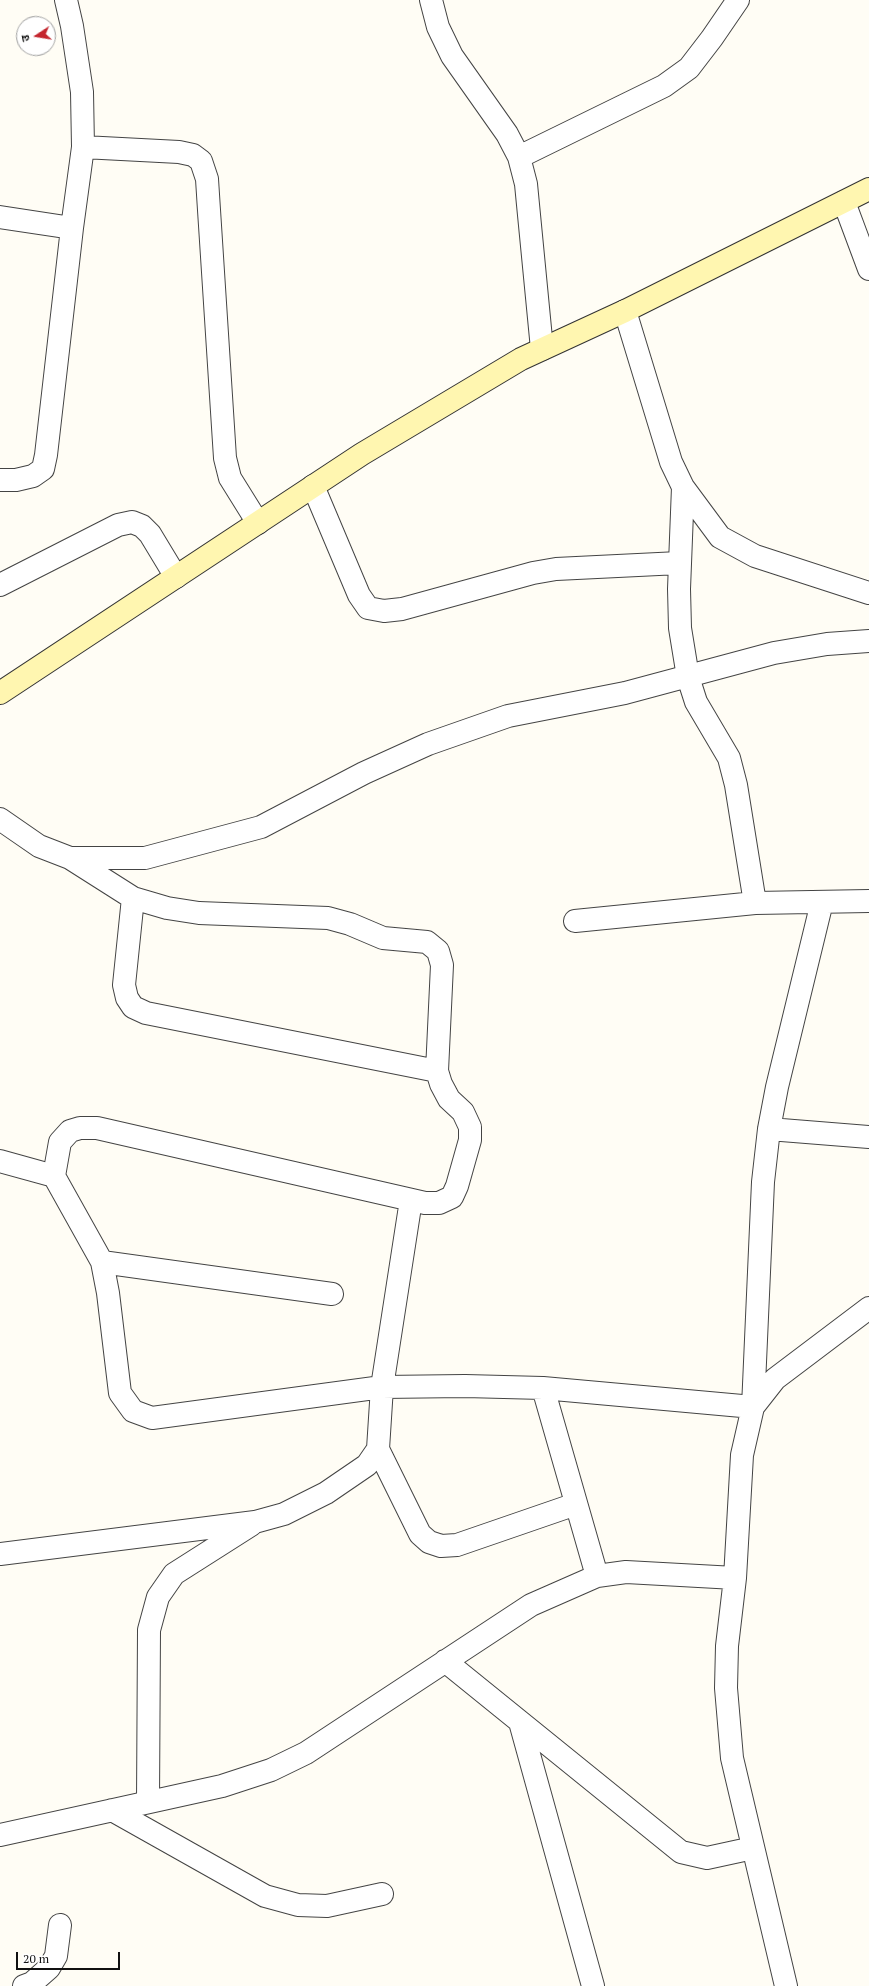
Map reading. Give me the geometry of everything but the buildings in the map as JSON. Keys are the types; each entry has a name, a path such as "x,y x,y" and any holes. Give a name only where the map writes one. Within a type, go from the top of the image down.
{"street":[{"path":"0,480 16,480 33,476 43,469 46,455 72,228 83,147 82,92 72,26 66,0"},
{"path":"431,0 438,27 452,56 507,134 519,156 526,184 542,349"},
{"path":"519,156 664,86 689,68 738,0"},
{"path":"83,147 179,152 193,155 202,161 206,179 225,458 230,478 258,523"},
{"path":"0,693 375,446 521,359 625,311 869,189"},
{"path":"844,202 869,269"},
{"path":"0,217 72,228"},
{"path":"625,311 671,462 682,487 720,537 755,556 869,593"},
{"path":"313,486 359,595 368,608 384,611 402,608 533,573 556,569 679,563"},
{"path":"682,487 679,563 680,628 688,677 696,702 729,758 736,785 755,903"},
{"path":"0,585 118,525 132,522 142,526 150,534 176,577"},
{"path":"70,858 145,858 261,826 364,773 428,744 508,716 625,693 774,653 827,644 869,641"},
{"path":"0,819 39,846 70,858 133,898 167,908 199,913 328,918 350,924 383,938 427,942 438,951 442,965 437,1071 449,1099 463,1112 470,1127 470,1140 457,1186 452,1197 439,1203 425,1203 97,1128 80,1128 70,1131 60,1142 54,1176 102,1262 108,1293 120,1393 133,1411 152,1418 382,1387 465,1386 543,1388 753,1407"},
{"path":"133,898 124,985 127,998 133,1007 146,1013 437,1071"},
{"path":"575,921 755,903 869,901"},
{"path":"786,1986 732,1758 726,1688 727,1646 735,1578 742,1455 753,1407 763,1182 769,1129 777,1087 822,902"},
{"path":"769,1129 869,1137"},
{"path":"0,1161 54,1176"},
{"path":"411,1200 382,1387 378,1449 420,1534 429,1542 441,1546 458,1545 576,1504"},
{"path":"102,1262 332,1294"},
{"path":"753,1407 776,1379 869,1308"},
{"path":"543,1388 597,1576"},
{"path":"0,1554 255,1522 284,1514 326,1493 367,1464 378,1449"},
{"path":"148,1802 149,1630 158,1597 174,1574 255,1522"},
{"path":"0,1835 222,1786 271,1770 306,1753 531,1605 597,1576 626,1572 735,1578"},
{"path":"445,1662 681,1852 707,1858 753,1848"},
{"path":"520,1722 593,1986"},
{"path":"112,1810 265,1896 298,1905 327,1906 382,1894"},
{"path":"24,1986 32,1983 49,1968 56,1956 60,1925"}]}
